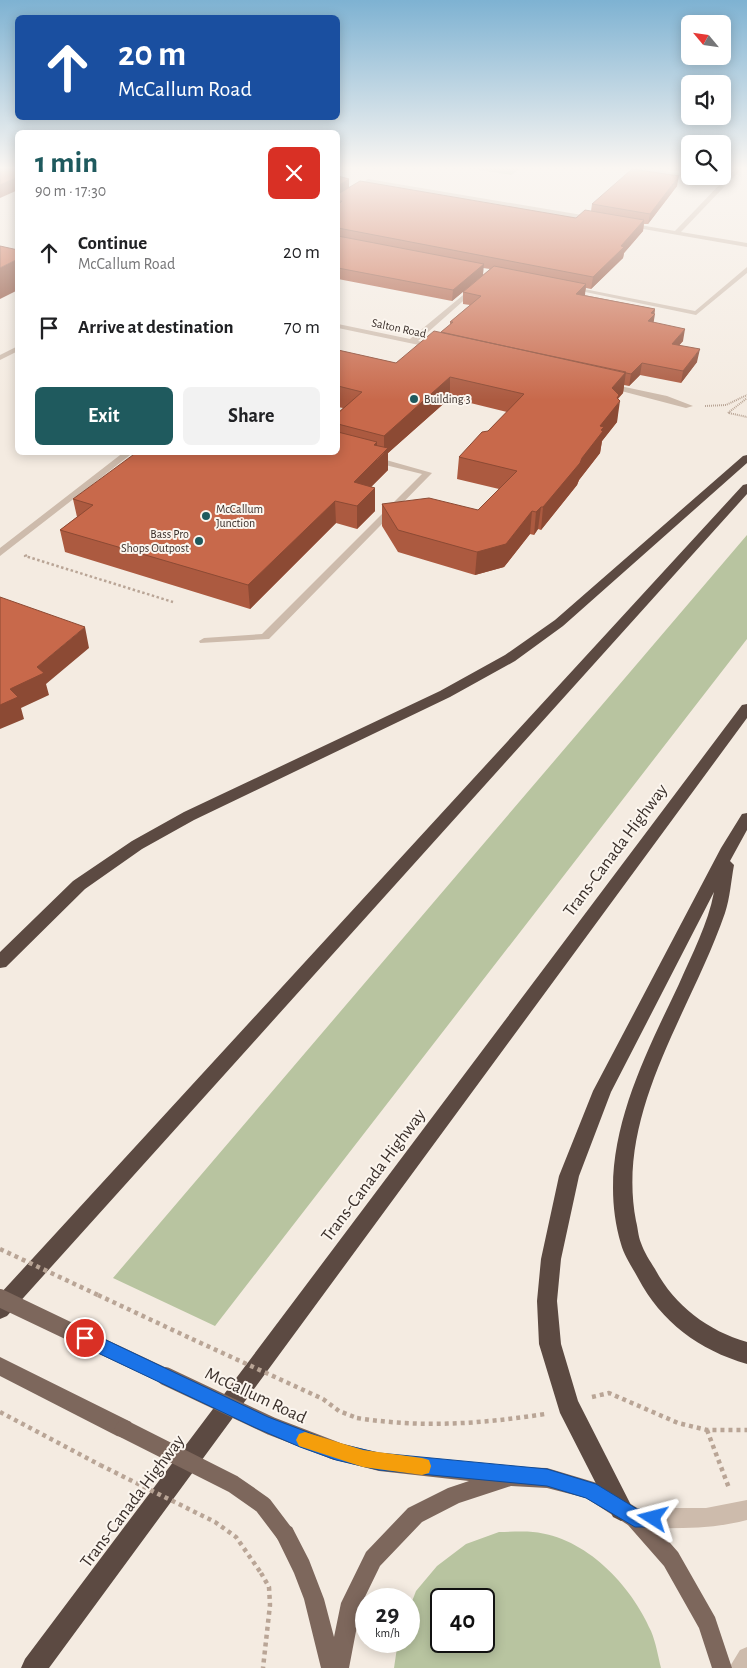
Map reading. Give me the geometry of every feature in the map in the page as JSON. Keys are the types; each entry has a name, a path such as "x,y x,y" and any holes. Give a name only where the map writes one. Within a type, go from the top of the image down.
{"highway":[{"path":"0,962 79,885 136,845 189,816 445,694 510,658 559,623 747,458"},
{"path":"0,1309 747,487"},
{"name":"Trans-Canada Highway","path":"34,1668 747,708"},
{"path":"628,1514 568,1405 550,1344 547,1301 551,1259 570,1176 602,1091 729,848 747,818"},
{"path":"729,848 717,912 652,1063 634,1111 626,1141 621,1193 629,1242 638,1265 663,1301 678,1316 704,1336 732,1350 747,1353"}],"main road":[{"name":"McCallum Road","path":"0,1298 262,1422 300,1439 336,1451 379,1462 547,1478 590,1490 628,1514 671,1559 708,1624 722,1668"},
{"path":"0,1366 234,1484 263,1505 285,1534 300,1559 316,1599 331,1668"},
{"path":"339,1668 351,1603 374,1559 415,1515 455,1495 511,1476"}],"street":[{"path":"560,287 696,313 747,269"},
{"path":"412,342 481,283"},
{"name":"Salton Road","path":"340,326 441,348"},
{"path":"0,358 15,350"},
{"path":"596,383 664,398 689,406"},
{"path":"0,553 126,455"},
{"path":"204,641 265,637 428,473 365,457"},
{"path":"628,1514 690,1518 739,1513 747,1510"},
{"path":"739,1668 747,1657"}],"path":[{"path":"726,405 747,397"},
{"path":"747,397 728,413 747,418"},
{"path":"32,550 25,556 173,602"},
{"path":"0,1249 323,1400 339,1411 357,1418 414,1425 519,1418 550,1413"},
{"path":"585,1398 609,1393 678,1423 707,1430 747,1430"},
{"path":"0,1412 215,1522 236,1537 269,1587 270,1606 263,1668"},
{"path":"707,1430 725,1478"}],"green space":[{"path":"747,535 747,639 215,1326 113,1278"},
{"path":"499,1532 533,1532 571,1543 588,1553 604,1566 632,1597 651,1631 661,1668 394,1668 396,1653 420,1653 419,1588 437,1566 466,1544"}],"building":[{"path":"340,245 384,245 484,264 453,290 340,268"},
{"path":"426,245 622,245 621,246 624,247 593,277"},
{"path":"0,246 15,249 15,260 0,268"},
{"path":"494,266 586,284 576,294 655,309 651,313 655,314 648,321 685,329 672,344 700,349 683,371 642,363 631,374 441,332 481,296 463,292"},
{"path":"434,331 626,372 612,388 619,395 617,398 620,401 600,426 604,427 601,430 603,431 580,463 543,507 536,512 532,511 506,544 477,552 398,530 382,504 429,498 478,510 517,471 459,457 482,432 488,431 524,394 450,377 384,436 340,425 340,411 362,392 340,386 340,350 396,363"},
{"name":"Bass Pro Shops Outpost","path":"340,433 377,442 374,445 388,448 354,482 375,488 357,506 335,501 248,585 60,530 93,505 73,499 133,455 340,455"},
{"path":"0,597 85,627 37,667 44,673 10,689 18,697 0,705"}],"slow traffic":[{"path":"305,1440 336,1451 379,1462 422,1466"}],"place":[{"name":"Building 3","path":"414,399"},
{"name":"McCallum Junction","path":"206,516"},
{"name":"Bass Pro Shops Outpost","path":"199,541"}],"route":[{"path":"85,1338 262,1422 300,1439 336,1451 379,1462 547,1478 590,1490 635,1518 653,1518"}]}
